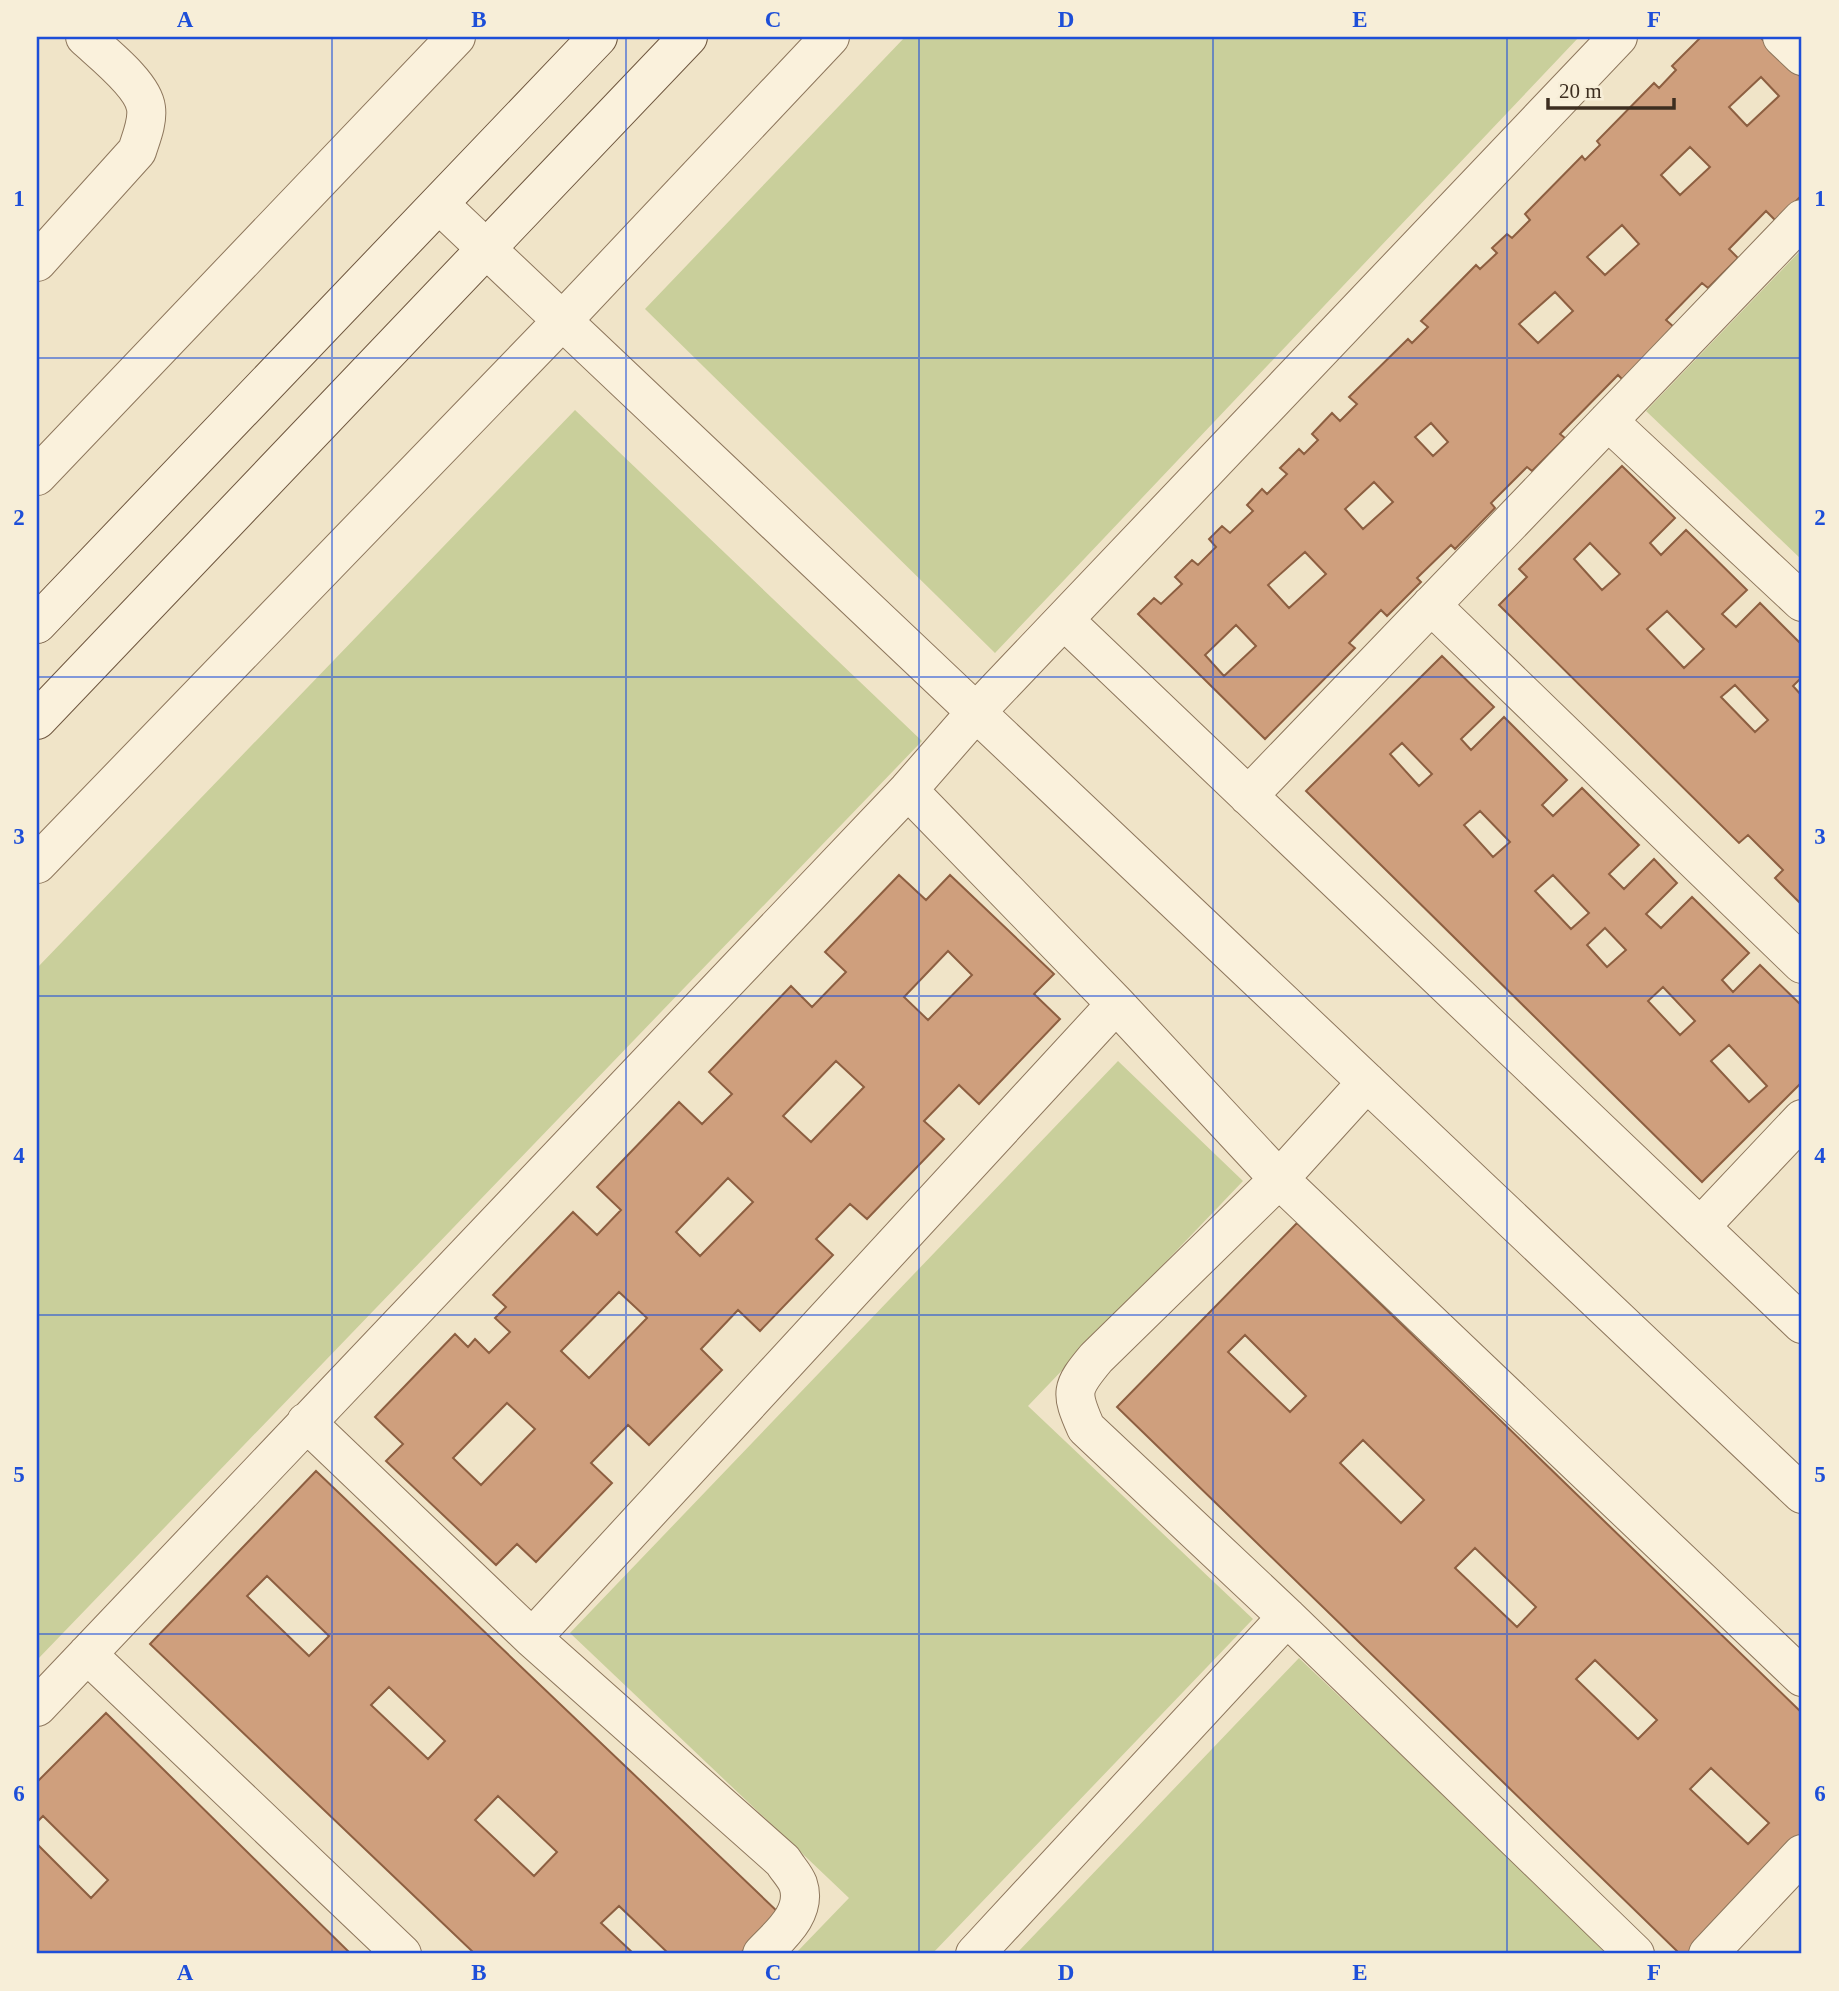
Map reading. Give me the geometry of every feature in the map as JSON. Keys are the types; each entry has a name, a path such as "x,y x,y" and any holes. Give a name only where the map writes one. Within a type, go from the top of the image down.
{"street":[{"path":"37,262 137,151 144,128 146,107 137,88 85,37"},
{"path":"37,477 456,37"},
{"path":"37,624 598,37"},
{"path":"37,720 688,37"},
{"path":"37,864 563,320 830,37"},
{"path":"37,1707 908,790 976,712 1618,37"},
{"path":"1782,37 1802,56"},
{"path":"439,204 1802,1494"},
{"path":"1248,796 1802,219"},
{"path":"1608,421 1802,602"},
{"path":"1431,605 1802,964"},
{"path":"1064,620 1802,1324"},
{"path":"908,790 1116,1004 1279,1179 1802,1677"},
{"path":"532,1638 1116,1004"},
{"path":"1367,1082 1279,1179 1096,1358 1077,1380 1075,1403 1086,1428 1287,1616 1635,1954"},
{"path":"1700,1227 1802,1119"},
{"path":"306,1422 532,1638 783,1861 798,1884 800,1901 792,1922 762,1954"},
{"path":"975,1954 1287,1616"},
{"path":"87,1654 402,1954"},
{"path":"1708,1954 1802,1854"}],"green space":[{"path":"905,37 1579,37 995,653 645,309"},
{"path":"1802,249 1802,560 1646,411"},
{"path":"575,410 922,741 37,1660 37,968"},
{"path":"1118,1061 1243,1181 1028,1406 1253,1619 932,1954 795,1954 849,1898 570,1633"},
{"path":"1299,1658 1611,1954 1016,1954"}],"building":[{"path":"1701,37 1760,37 1802,78 1802,195 1776,221 1766,211 1729,249 1738,258 1708,288 1702,283 1666,320 1675,328 1623,380 1618,375 1560,434 1565,438 1532,471 1527,467 1491,503 1495,508 1455,549 1451,545 1417,578 1421,582 1387,616 1381,610 1349,643 1355,648 1265,739 1138,614 1154,598 1161,604 1182,584 1175,577 1192,560 1198,565 1216,547 1209,539 1222,526 1230,533 1253,511 1247,505 1262,489 1267,494 1287,474 1280,468 1299,449 1304,454 1318,440 1312,434 1332,413 1340,421 1357,404 1349,397 1408,339 1412,343 1428,327 1421,321 1476,265 1480,269 1497,253 1492,248 1507,234 1512,238 1530,220 1525,214 1582,156 1585,160 1600,145 1597,141 1654,83 1659,88 1676,70 1672,66","holes":["1761,77 1779,96 1747,126 1729,107","1690,147 1710,167 1680,195 1661,175","1622,225 1639,244 1605,275 1587,257","1555,292 1573,311 1538,343 1519,324","1431,423 1448,442 1433,456 1415,437","1374,482 1393,502 1363,529 1345,509","1305,552 1326,574 1289,608 1268,585","1236,625 1256,646 1224,676 1205,655"]},
{"path":"1622,466 1675,518 1650,543 1661,555 1686,530 1747,590 1722,614 1736,627 1760,603 1802,645 1802,677 1793,686 1802,696 1802,905 1775,878 1783,870 1748,835 1739,843 1499,605 1527,577 1519,569","holes":["1590,543 1620,574 1602,590 1574,559","1667,611 1704,649 1684,668 1647,629","1735,685 1768,720 1755,732 1721,697"]},
{"path":"1442,656 1494,707 1461,739 1471,750 1504,717 1567,780 1542,805 1553,816 1582,788 1639,845 1609,874 1624,889 1654,859 1677,883 1646,914 1661,928 1692,897 1749,953 1722,980 1733,992 1760,965 1802,1006 1802,1082 1702,1182 1306,791","holes":["1402,743 1432,774 1419,786 1390,754","1480,811 1510,842 1493,857 1464,825","1553,875 1589,913 1571,929 1535,891","1605,928 1626,950 1607,967 1587,945","1663,987 1695,1021 1680,1035 1648,1001","1729,1045 1767,1086 1749,1102 1711,1061"]},
{"path":"899,875 926,900 950,875 1054,974 1034,994 1060,1019 979,1104 959,1085 924,1121 944,1139 867,1219 850,1204 816,1239 833,1255 760,1331 738,1310 701,1349 722,1370 649,1445 628,1425 591,1463 612,1483 536,1562 517,1544 496,1565 386,1461 403,1444 375,1417 455,1334 468,1347 475,1339 489,1353 510,1332 495,1318 506,1307 493,1295 573,1212 597,1235 621,1210 597,1187 679,1102 702,1124 732,1094 709,1072 791,986 812,1007 846,972 825,952","holes":["948,951 972,975 928,1020 904,997","836,1061 864,1087 811,1142 783,1116","728,1178 753,1202 700,1256 676,1232","619,1292 647,1318 589,1378 561,1351","507,1403 535,1429 481,1485 453,1458"]},
{"path":"1297,1223 1802,1713 1802,1848 1698,1954 1680,1954 1117,1407","holes":["1245,1335 1306,1396 1290,1412 1228,1352","1363,1440 1424,1500 1401,1523 1340,1463","1475,1548 1536,1607 1517,1627 1455,1568","1595,1660 1657,1720 1638,1739 1576,1679","1711,1768 1769,1823 1748,1844 1690,1789"]},
{"path":"316,1471 779,1913 740,1954 669,1954 619,1906 601,1923 634,1954 475,1954 150,1644","holes":["267,1576 329,1636 309,1656 247,1596","389,1687 445,1741 428,1759 371,1705","498,1796 557,1852 534,1876 475,1820"]},
{"path":"106,1713 351,1954 37,1954 37,1844 91,1898 108,1880 43,1816 37,1822 37,1782"}]}
